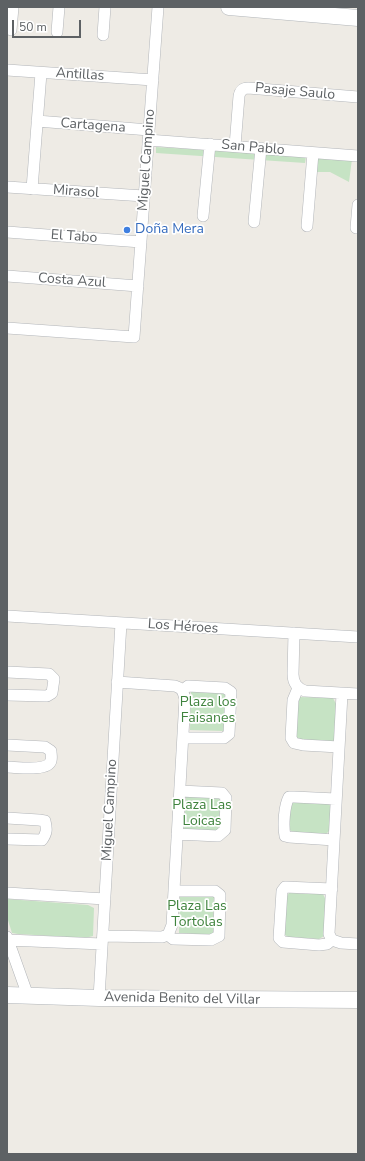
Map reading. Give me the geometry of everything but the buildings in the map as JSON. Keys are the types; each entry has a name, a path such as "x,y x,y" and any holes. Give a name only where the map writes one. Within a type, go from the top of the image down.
{"street":[{"path":"11,30 13,7"},
{"path":"57,32 59,7"},
{"path":"103,35 105,7"},
{"name":"Miguel Campino","path":"7,328 134,337 158,7"},
{"path":"229,7 268,9 358,18"},
{"name":"Antillas","path":"7,70 153,80"},
{"path":"32,189 41,73"},
{"name":"Pasaje Saulo","path":"235,146 239,96 240,91 243,88 358,97"},
{"name":"Cartagena","path":"37,121 149,135"},
{"name":"San Pablo","path":"149,135 210,144 358,156"},
{"path":"203,216 210,144"},
{"path":"254,222 260,148"},
{"path":"307,226 313,153"},
{"name":"Mirasol","path":"7,187 144,196"},
{"path":"356,228 358,205"},
{"name":"El Tabo","path":"7,232 141,242"},
{"name":"Costa Azul","path":"7,276 138,286"},
{"name":"Los Héroes","path":"7,616 358,637"},
{"name":"Miguel Campino","path":"99,998 121,623"},
{"path":"294,633 293,681 298,688 305,691 358,694"},
{"path":"7,672 49,674 54,679 52,693 46,696 7,695"},
{"path":"117,682 175,686 183,690"},
{"path":"183,690 188,686 226,688 231,692 229,734 224,738 183,738"},
{"path":"298,688 293,700 291,738 294,743 339,747"},
{"path":"28,996 7,939 102,940 162,937 168,935 172,926 185,699 183,690"},
{"path":"342,694 329,934 332,940 341,943 358,944"},
{"path":"7,745 46,747 51,751 51,761 48,765 42,768 7,767"},
{"path":"177,834 218,836 225,830 226,798 222,793 180,791"},
{"path":"334,840 289,837 285,836 284,830 286,802 289,797 336,799"},
{"path":"7,818 45,821 47,827 46,834 42,840 7,839"},
{"path":"332,890 286,887 282,891 279,938 283,942 319,945 327,944 332,940"},
{"path":"168,935 173,939 211,940 219,936 220,895 215,892 174,891"},
{"path":"7,893 104,899"},
{"name":"Avenida Benito del Villar","path":"7,995 99,998 358,1000"}],"green space":[{"path":"156,147 306,156 305,163 156,153"},
{"path":"316,157 352,159 349,182 330,172 314,172"},
{"name":"Plaza los Faisanes","path":"191,691 226,692 224,731 190,730"},
{"path":"299,697 333,698 336,704 334,740 329,743 298,741 294,738 297,701"},
{"name":"Plaza Las Loicas","path":"186,796 221,798 218,831 184,829"},
{"path":"296,801 327,803 331,806 329,831 326,834 293,832 288,829 290,804"},
{"path":"289,893 323,894 326,900 324,936 319,939 288,937 284,934 287,896"},
{"name":"Plaza Las Tortolas","path":"180,895 214,896 213,935 179,933"},
{"path":"7,899 88,905 94,908 93,936 85,938 12,933 7,917"}],"place":[{"name":"Doña Mera","path":"127,230"}]}
